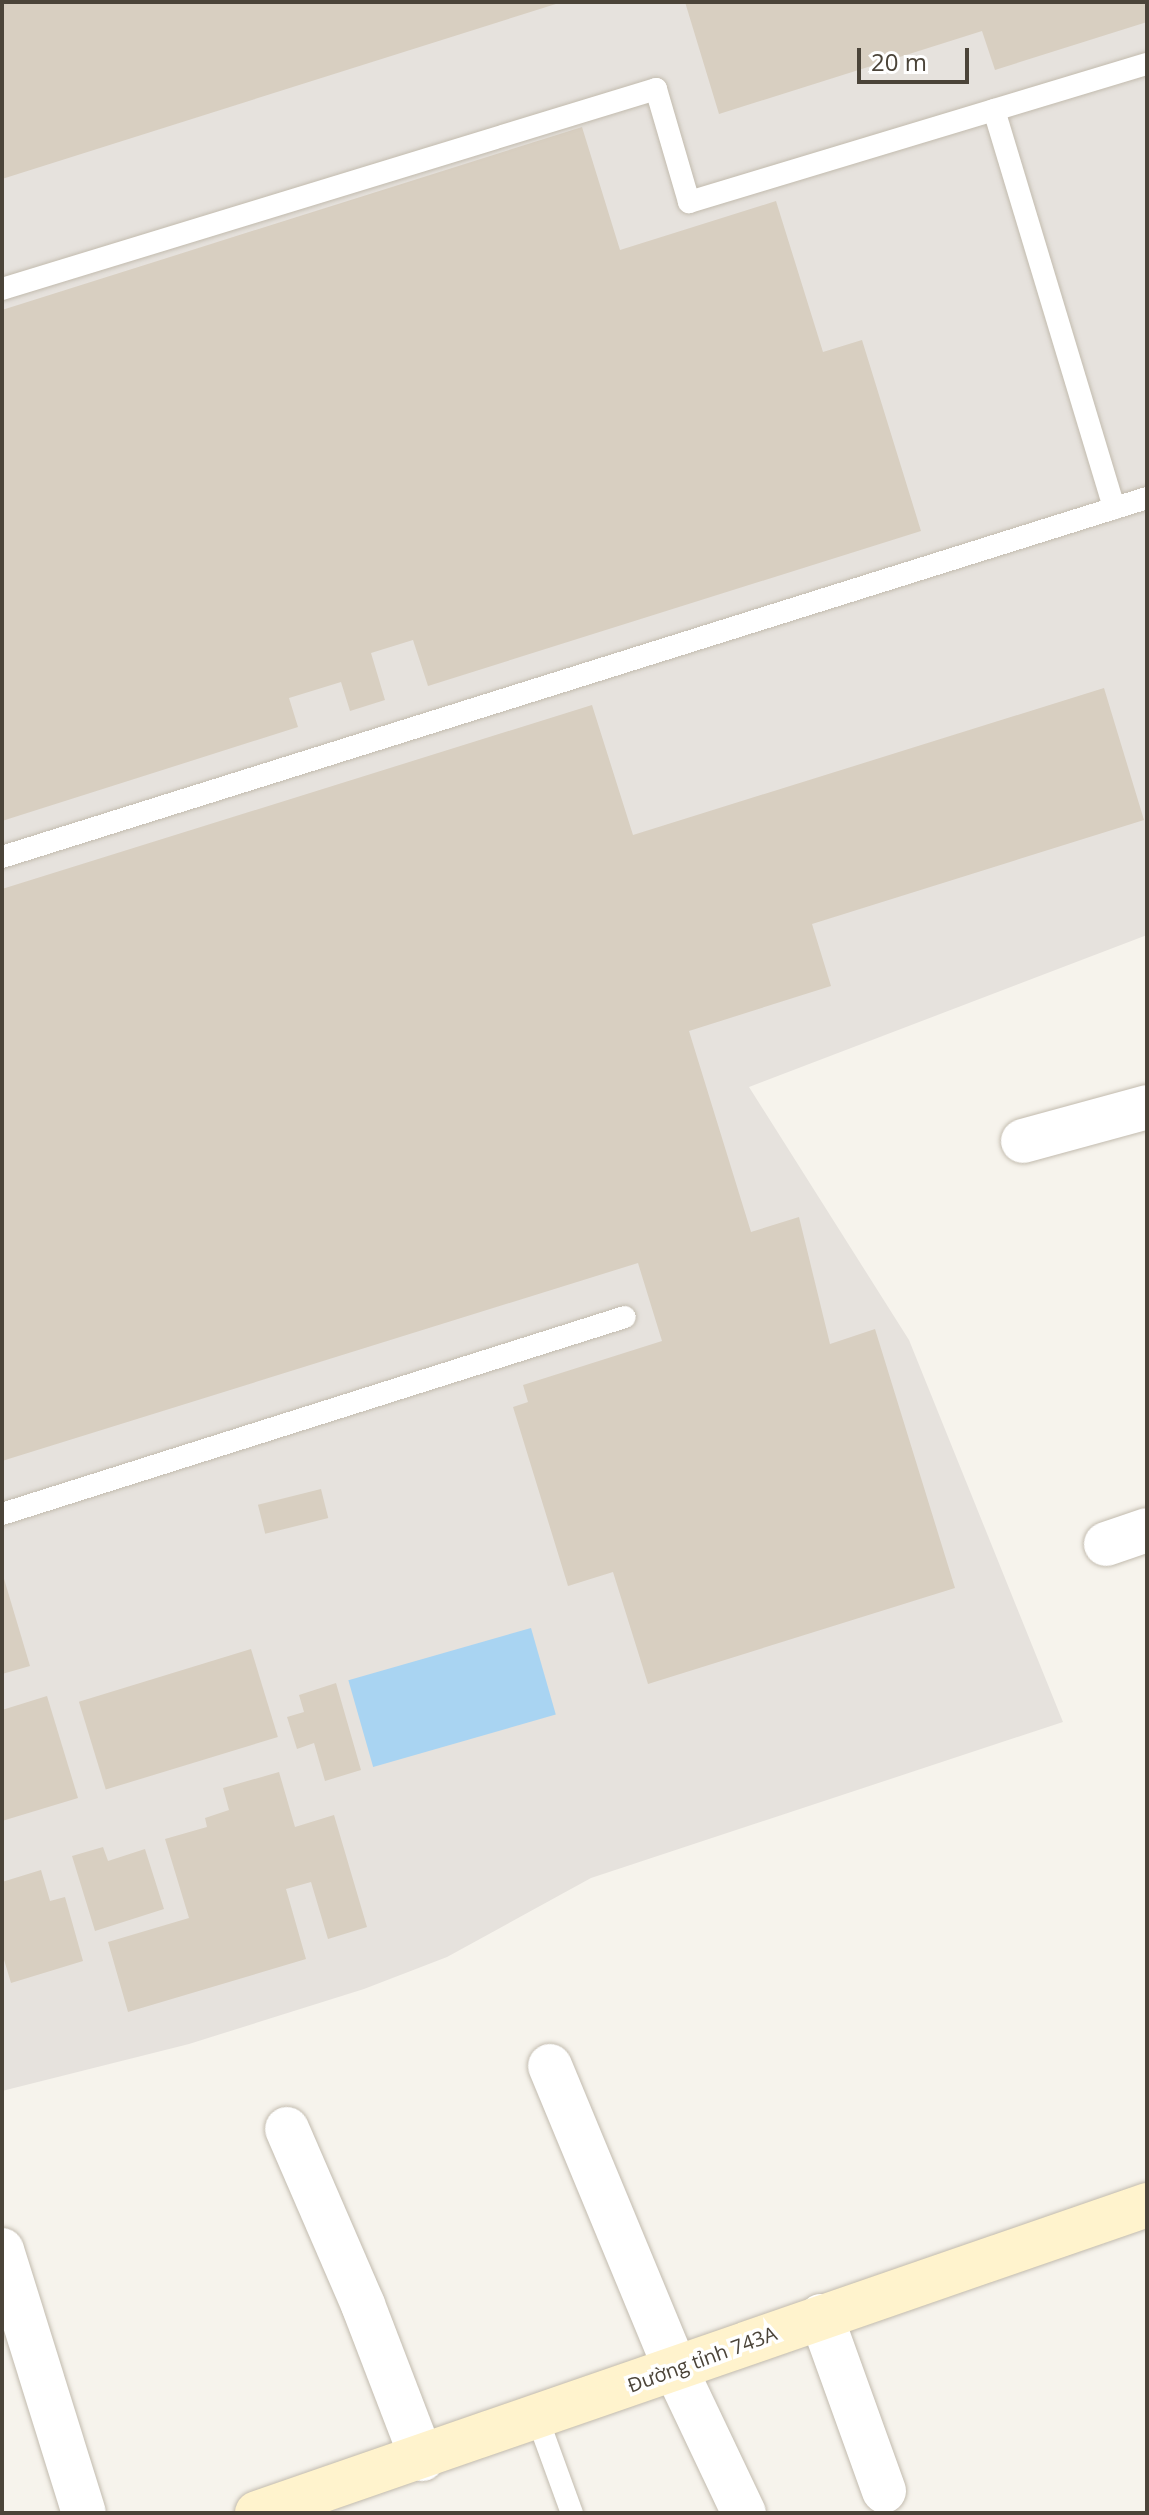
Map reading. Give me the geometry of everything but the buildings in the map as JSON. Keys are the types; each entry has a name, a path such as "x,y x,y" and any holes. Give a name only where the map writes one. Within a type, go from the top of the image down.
{"main road":[{"name":"Đường tỉnh 743A","path":"257,2513 422,2459 821,2316 1147,2205"}],"street":[{"path":"1023,1141 1147,1107"},
{"path":"1106,1544 1147,1530"},
{"path":"550,2066 675,2368 744,2513"},
{"path":"287,2129 358,2292 422,2459"},
{"path":"2,2250 84,2513"},
{"path":"821,2316 884,2491"}],"lane":[{"path":"2,289 656,89 689,202 1147,64"},
{"path":"994,110 1114,508"},
{"path":"2,857 1147,498"},
{"path":"2,1514 625,1317"},
{"path":"537,2417 572,2513"}],"shaded area":[{"path":"2,2 1147,2 1147,935 749,1087 909,1340 1063,1722 591,1878 447,1957 364,1989 189,2044 2,2091"}],"water":[{"path":"531,1628 556,1715 373,1767 348,1680"}]}
